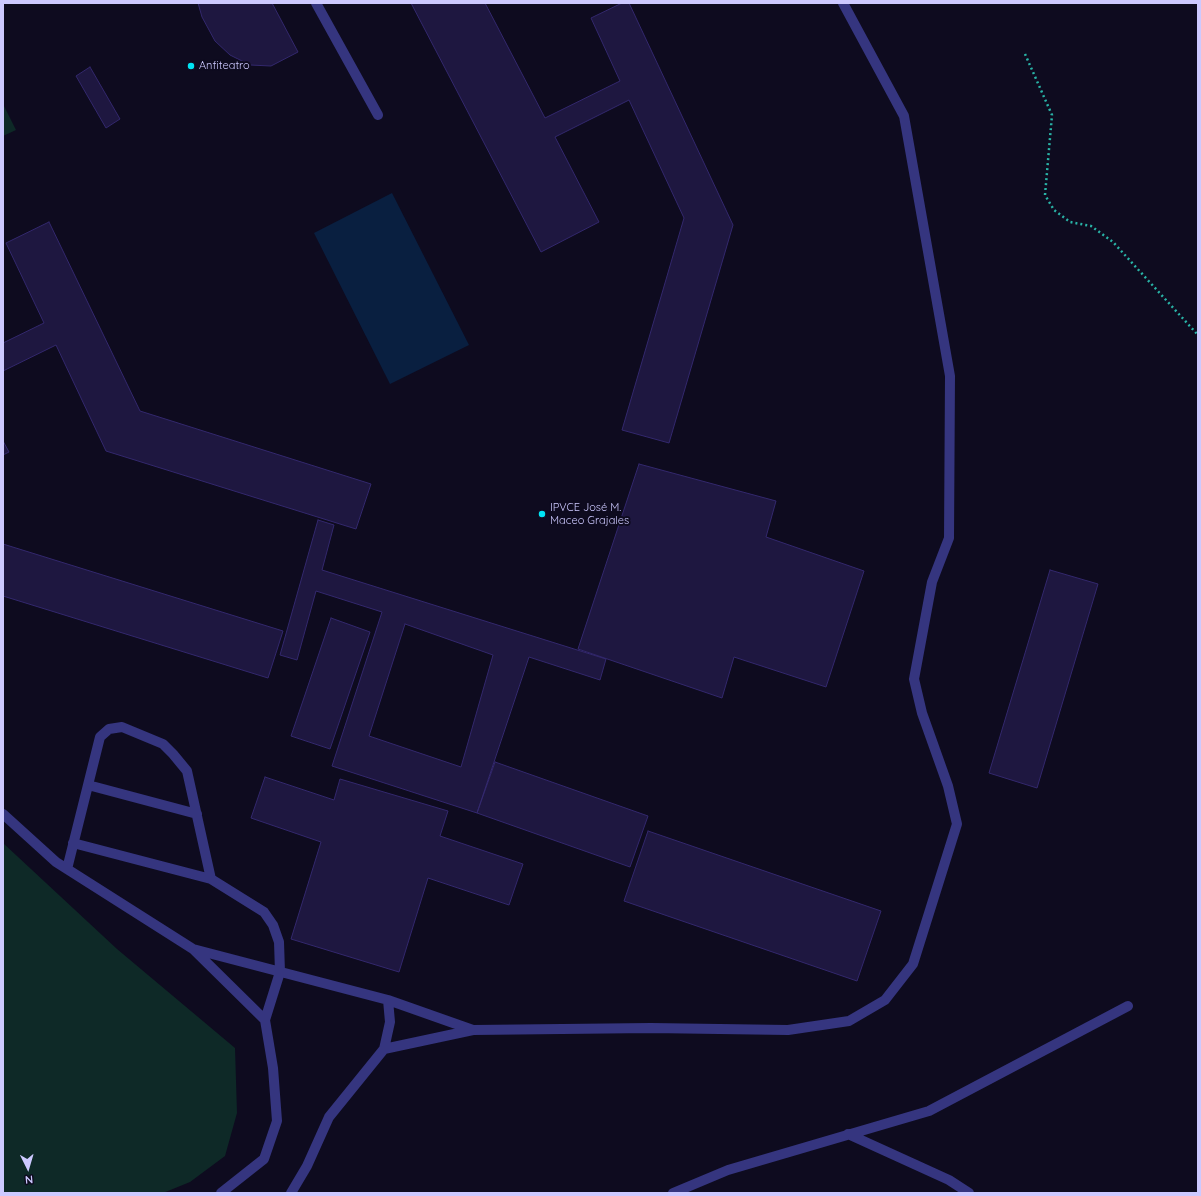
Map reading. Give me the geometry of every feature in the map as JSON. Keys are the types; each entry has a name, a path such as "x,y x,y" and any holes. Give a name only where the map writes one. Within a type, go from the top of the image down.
{"street":[{"path":"316,3 378,115"},
{"path":"384,1049 473,1030 651,1028 788,1030 849,1021 885,1000 913,964 957,824 948,786 922,713 914,679 932,582 949,538 950,376 904,116 844,3"},
{"path":"67,869 100,737 109,729 122,728 163,744 188,771 211,879"},
{"path":"88,785 197,814"},
{"path":"3,814 56,862 193,949 264,1020"},
{"path":"73,843 211,879 264,912 273,925 279,942 280,972 264,1020 273,1068 277,1121 264,1159 221,1193"},
{"path":"193,949 388,1000 473,1030"},
{"path":"291,1193 307,1166 329,1117 384,1049 390,1022 388,1000"},
{"path":"674,1193 728,1170 929,1111 1128,1006"},
{"path":"848,1134 949,1180 969,1193"}],"path":[{"path":"1025,54 1052,115 1045,195 1054,210 1070,222 1091,226 1113,242 1198,335"}],"green space":[{"path":"3,104 16,130 3,136"},
{"path":"3,843 117,949 235,1048 237,1113 225,1156 190,1182 163,1193 3,1193"}],"water":[{"path":"392,193 469,345 390,384 314,233"}],"building":[{"path":"198,3 272,3 298,52 271,66 250,65 230,55 215,41 202,17"},
{"path":"411,3 485,3 545,118 620,81 591,18 622,3 629,3 733,225 669,443 622,430 684,218 629,100 555,137 599,222 541,252"},
{"path":"90,67 120,119 106,128 76,76"},
{"path":"49,222 140,411 371,484 356,529 106,451 56,345 3,371 3,343 44,323 6,243"},
{"path":"3,441 9,452 3,455"},
{"path":"639,464 776,501 766,537 864,571 826,687 734,657 722,698 578,649"},
{"path":"318,520 334,525 322,570 606,659 600,680 529,657 477,813 332,766 382,612 316,591 297,660 280,655","holes":["405,624 493,655 461,767 369,736"]},
{"path":"3,544 283,631 268,678 3,596"},
{"path":"1050,570 1098,584 1037,788 989,773"},
{"path":"331,618 370,632 330,749 291,736"},
{"path":"495,762 648,816 630,867 477,813"},
{"path":"265,777 334,800 340,779 448,811 440,836 523,864 509,905 428,878 399,972 291,939 321,842 251,818"},
{"path":"648,831 881,911 857,981 624,901"}],"place":[{"name":"Anfiteatro","path":"191,66"},
{"name":"IPVCE José M. Maceo Grajales","path":"542,514"}]}
